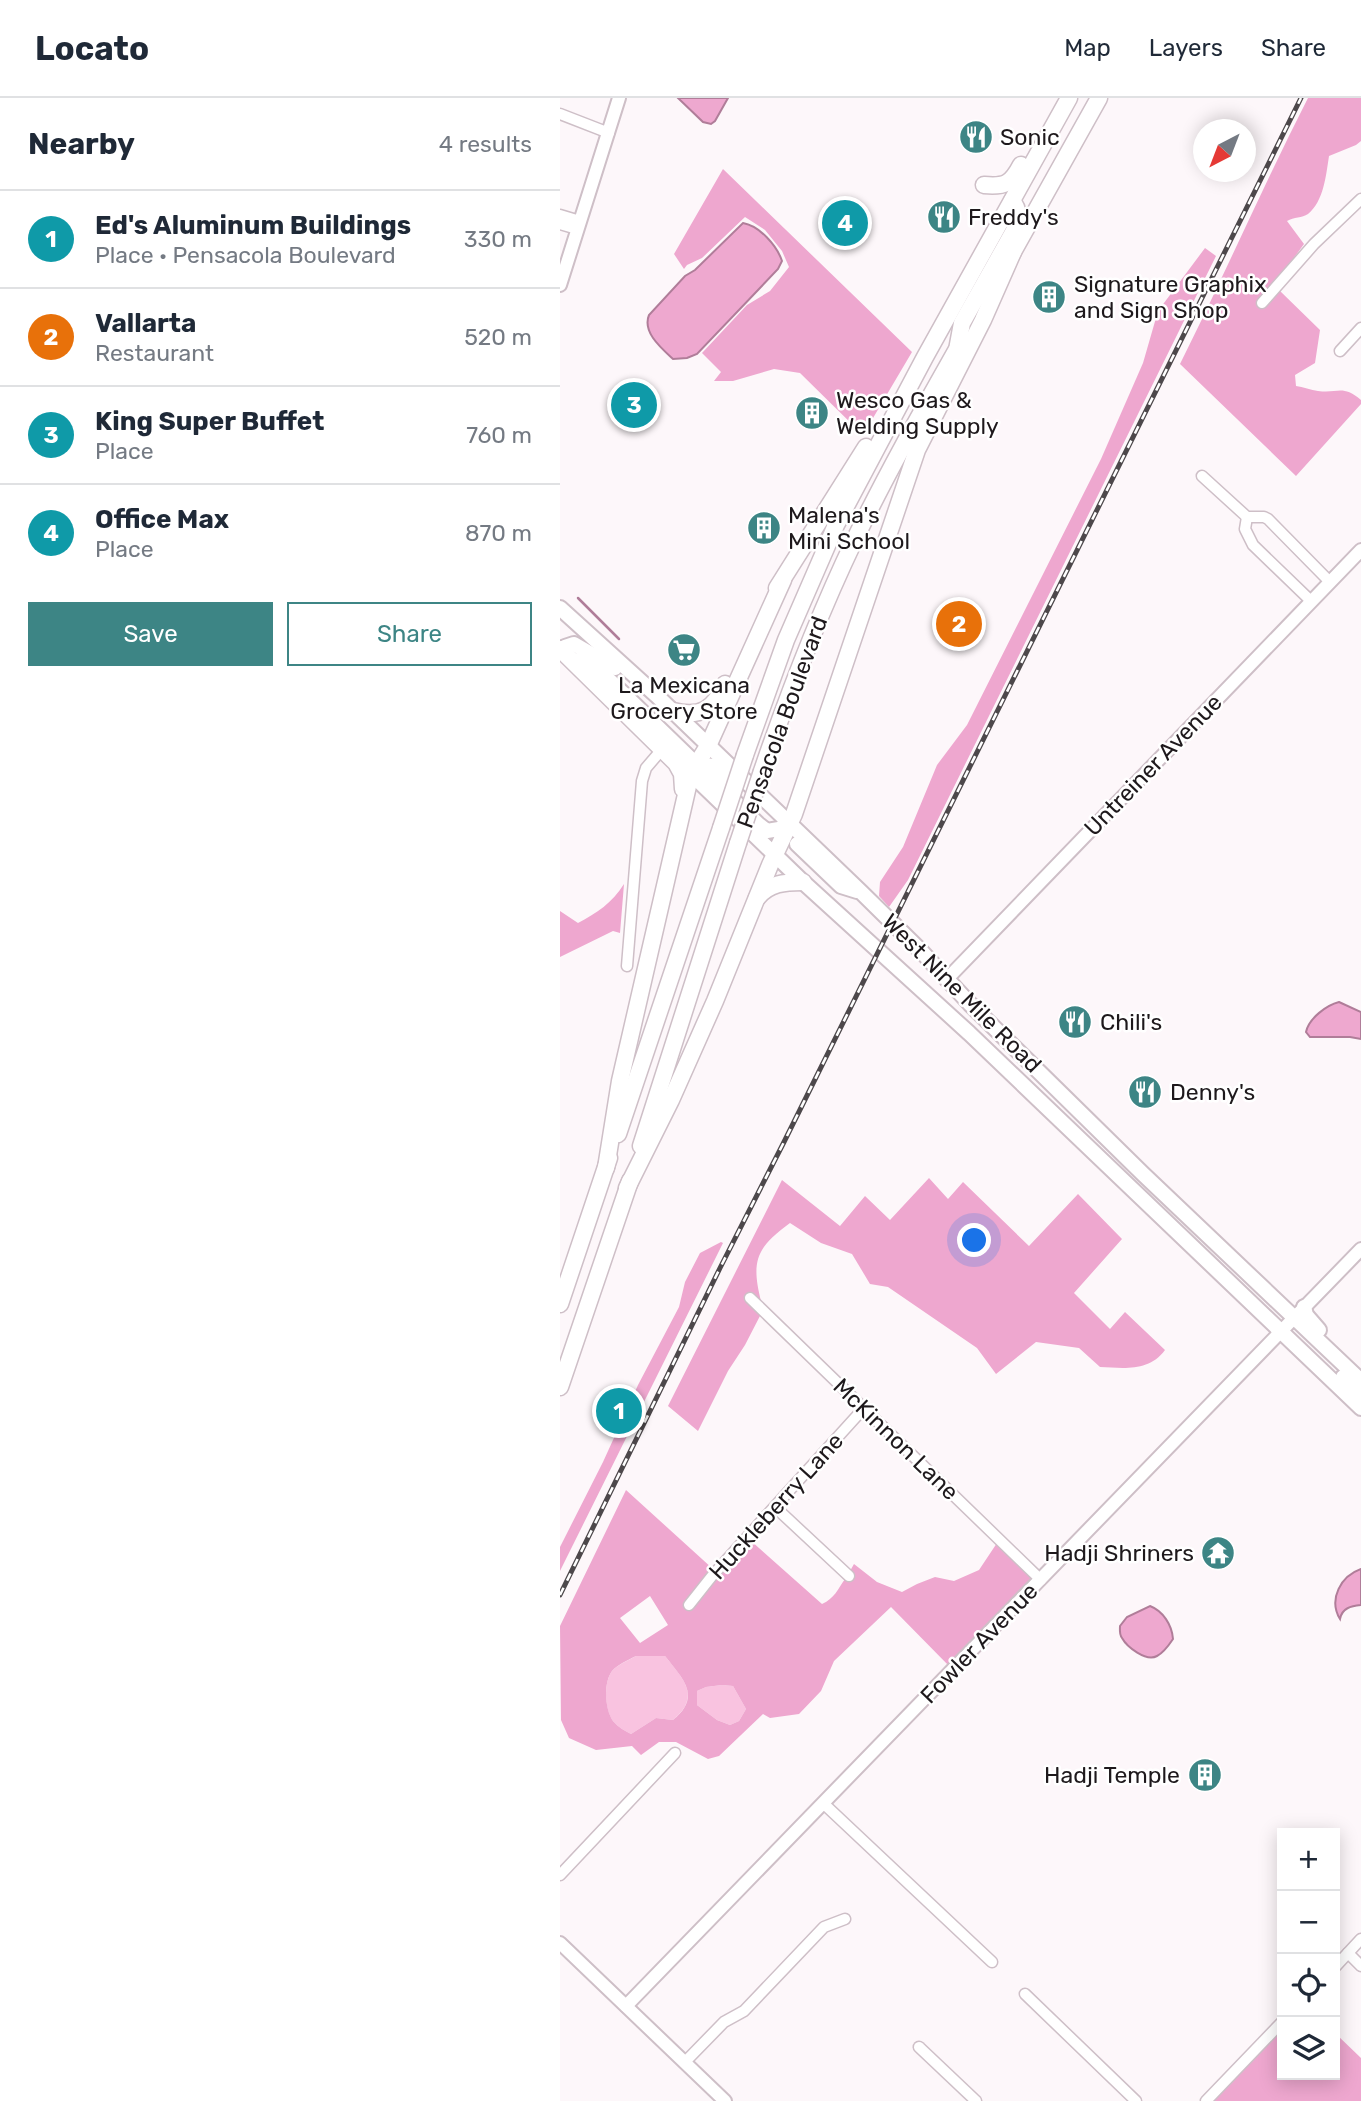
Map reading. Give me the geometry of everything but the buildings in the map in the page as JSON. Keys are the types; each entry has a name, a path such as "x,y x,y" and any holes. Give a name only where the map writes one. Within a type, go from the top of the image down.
{"highway":[{"name":"Pensacola Boulevard","path":"560,1304 630,1103 765,696 811,579 859,480 1069,98"},
{"path":"1068,154 1075,121 1087,98"},
{"name":"Pensacola Boulevard","path":"560,1387 762,771 802,662 855,539 880,489 1099,98"},
{"path":"984,185 1004,185 1013,180 1042,128 1060,115"},
{"path":"957,350 962,323 1015,229 1018,216 1017,207 1012,201"},
{"path":"627,1188 655,1135 710,1014 785,828 794,814 917,450 983,320 1013,252"},
{"path":"673,711 698,713 718,699 760,611 783,580 925,357"},
{"path":"606,1168 620,1081 684,794 783,580"},
{"path":"562,646 663,748 682,774 684,794"},
{"path":"754,903 764,890 786,882 803,882"},
{"path":"572,1350 574,1322 591,1268 586,1256 576,1253"}],"main road":[{"path":"560,608 673,711 785,828"},
{"path":"560,617 639,690 656,695"},
{"path":"562,646 574,644 615,668"},
{"name":"West Nine Mile Road","path":"562,646 663,748 695,768 803,882 885,956 1361,1408"},
{"path":"578,660 605,676 695,768 710,764 719,770 785,828"},
{"name":"West Nine Mile Road","path":"785,828 841,886 862,892 946,980 1143,1174 1299,1312 1361,1381"},
{"path":"885,956 897,959 918,978 928,982 946,980"},
{"path":"932,1001 943,997 956,1000 1007,1049 1020,1053"},
{"path":"1103,1162 1150,1192 1278,1313 1299,1312 1306,1315 1361,1369"},
{"path":"1282,1332 1295,1332 1303,1338 1361,1394"}],"street":[{"path":"560,285 620,98"},
{"path":"560,114 609,133"},
{"path":"1262,303 1314,244 1361,200"},
{"path":"560,215 578,225"},
{"path":"560,223 578,225"},
{"path":"1340,351 1361,328"},
{"path":"1202,476 1247,517 1268,519 1330,582"},
{"path":"1247,517 1245,529 1253,545 1311,601"},
{"name":"Untreiner Avenue","path":"946,980 1361,550"},
{"path":"627,966 642,781 646,768 663,748"},
{"name":"Fowler Avenue","path":"626,2006 1361,1249"},
{"name":"McKinnon Lane","path":"750,1298 1041,1580"},
{"name":"Huckleberry Lane","path":"689,1605 864,1408"},
{"path":"775,1507 849,1576"},
{"path":"560,1875 675,1754"},
{"path":"823,1803 992,1962"},
{"path":"685,2063 724,2022 744,2011 824,1927 845,1919"},
{"path":"1340,1962 1361,1940"},
{"path":"560,1943 685,2063 718,2099"},
{"path":"1348,1953 1361,1966"},
{"path":"1026,1994 1136,2101"},
{"path":"1206,2101 1277,2027"},
{"path":"919,2047 976,2101"}],"shaded area":[{"path":"678,98 728,98 711,124 703,122"},
{"path":"1308,98 1361,98 1361,141 1329,156 1318,202 1308,214 1287,221 1304,244 1256,304 1262,309 1279,290 1320,330 1315,363 1295,375 1296,386 1325,392 1349,392 1361,400 1361,404 1296,476 1180,364"},
{"path":"723,169 912,352 863,435 800,373 774,369 733,381 714,381 721,372 702,353 747,305 770,291 789,267 782,251 765,230 745,217 702,258 684,269 674,254"},
{"path":"743,223 756,228 772,243 782,261 778,269 697,354 673,359 650,333 649,315 685,276 695,270"},
{"path":"1205,248 1216,256 908,880 889,907 879,896 880,882 903,847 937,765 967,725 1101,459 1143,363 1158,311"},
{"path":"624,884 620,933 613,931 560,957 560,911 578,923 604,907"},
{"path":"1339,1002 1361,1012 1361,1039 1310,1037 1306,1032 1315,1017"},
{"path":"929,1178 948,1199 963,1182 1029,1246 1078,1194 1122,1239 1074,1293 1110,1329 1125,1312 1165,1350 1159,1357 1144,1365 1127,1368 1100,1367 1079,1348 1036,1342 996,1374 977,1348 888,1287 870,1284 852,1254 821,1243 790,1223 770,1240 759,1256 757,1275 761,1301 750,1292 744,1298 761,1314 698,1431 668,1406 782,1180 840,1226 865,1196 890,1220"},
{"path":"723,1243 560,1571 560,1547 679,1307 685,1282 700,1253"},
{"path":"626,1490 713,1569 683,1606 689,1611 750,1540 822,1604 833,1596 845,1579 849,1582 854,1576 850,1571 854,1564 877,1582 902,1592 935,1577 954,1581 979,1570 997,1543 1035,1580 950,1667 891,1607 834,1661 821,1691 799,1714 770,1718 763,1714 719,1756 708,1759 676,1742 659,1742 641,1755 632,1746 596,1750 569,1738 561,1720 560,1626","holes":["650,1596 668,1625 640,1643 620,1618","636,1656 665,1656 687,1688 687,1703 682,1711 673,1720 656,1718 631,1734 617,1725 610,1716 606,1689 609,1676 620,1665","733,1686 746,1709 739,1721 730,1725 717,1720 697,1705 697,1691 706,1687"]},
{"path":"1361,1569 1361,1605 1348,1608 1340,1619 1335,1604 1338,1589 1348,1577"},
{"path":"1150,1606 1166,1619 1173,1639 1161,1653 1153,1657 1132,1649 1124,1642 1120,1632 1120,1626 1127,1617"},
{"path":"636,1656 665,1656 683,1680 688,1695 687,1703 673,1720 656,1718 631,1734 617,1725 610,1716 606,1689 612,1671"},
{"path":"722,1685 733,1686 746,1709 739,1721 730,1725 717,1720 697,1705 697,1691"},
{"path":"1277,2032 1277,2080 1340,2080 1340,2038 1361,2058 1361,2101 1212,2101"}],"waterway":[{"path":"578,598 619,639"}],"railway":[{"path":"560,1595 1301,98"}],"place":[{"name":"Sonic","path":"976,137"},
{"name":"Freddy's","path":"944,217"},
{"name":"Office Max","path":"845,223"},
{"name":"Signature Graphix and Sign Shop","path":"1049,297"},
{"name":"King Super Buffet","path":"634,405"},
{"name":"Wesco Gas & Welding Supply","path":"812,413"},
{"name":"Malena's Mini School","path":"764,528"},
{"name":"Vallarta","path":"959,624"},
{"name":"La Mexicana Grocery Store","path":"684,650"},
{"name":"Chili's","path":"1075,1022"},
{"name":"Denny's","path":"1145,1092"},
{"name":"Ed's Aluminum Buildings","path":"619,1411"},
{"name":"Hadji Shriners","path":"1218,1553"},
{"name":"Hadji Temple","path":"1205,1775"}]}
